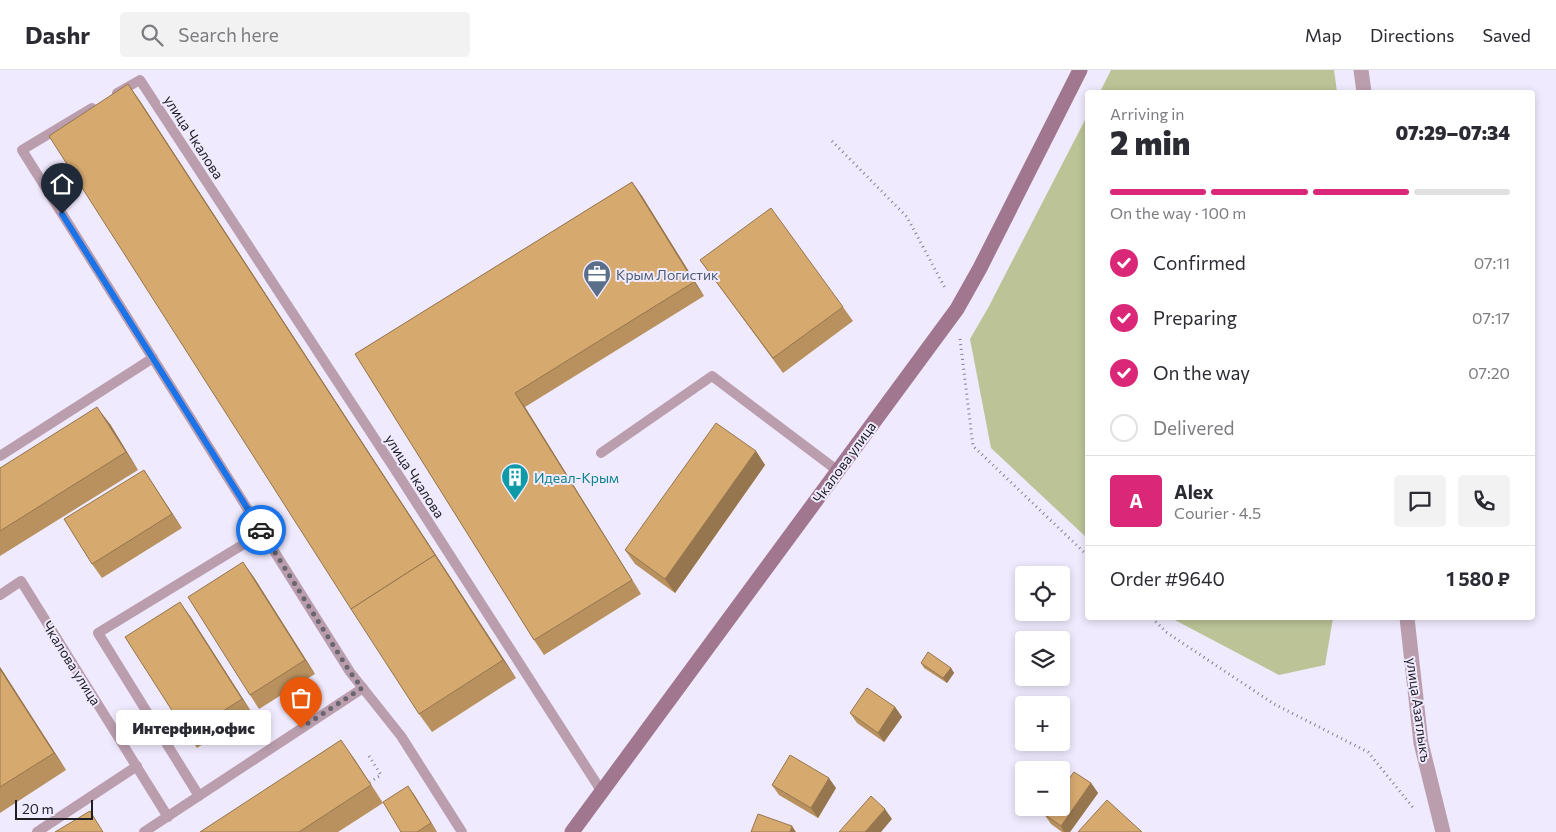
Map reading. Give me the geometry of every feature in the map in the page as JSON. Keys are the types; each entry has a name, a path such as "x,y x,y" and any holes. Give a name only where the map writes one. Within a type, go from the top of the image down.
{"street":[{"name":"Чкалова улица","path":"572,832 957,309 980,268 1080,70"},
{"path":"1361,70 1364,90"},
{"name":"улица Азатлыкъ","path":"1407,620 1421,743 1442,832"}],"lane":[{"name":"улица Чкалова","path":"362,688 350,672 22,150 140,80 602,792"},
{"path":"0,456 153,358"},
{"path":"602,453 712,376 838,471"},
{"path":"199,796 98,633 262,532"},
{"name":"Чкалова улица","path":"0,595 21,581 168,817"},
{"path":"144,832 362,688 402,736 462,832"},
{"path":"37,832 137,766"}],"path":[{"path":"832,141 907,217 957,309 973,446 1085,553"},
{"path":"1154,620 1166,632 1274,704 1368,752 1421,818"},
{"path":"369,756 381,775 370,782"}],"green space":[{"path":"1111,70 1334,70 1337,90 1101,90"},
{"path":"1085,120 1085,536 991,448 970,339 988,308"},
{"path":"1175,620 1333,620 1325,665 1279,675"}],"building":[{"path":"128,84 437,558 435,555 351,609 49,136"},
{"name":"Идеал-Крым","path":"632,182 694,282 515,393 632,580 534,640 355,354"},
{"path":"771,208 843,307 773,358 700,260"},
{"path":"97,407 126,452 0,531 0,468"},
{"path":"716,423 756,451 665,579 625,550"},
{"path":"144,470 172,514 92,564 64,519"},
{"path":"435,555 503,660 419,714 351,609"},
{"path":"243,562 305,660 250,695 188,597"},
{"path":"180,602 242,699 187,734 125,637"},
{"path":"928,652 951,668 943,678 921,663"},
{"path":"0,669 54,753 0,787"},
{"path":"867,688 895,707 878,733 850,713"},
{"path":"341,740 371,785 299,832 200,832"},
{"path":"790,755 829,778 811,808 772,785"},
{"path":"1074,772 1091,783 1070,813 1070,778"},
{"path":"408,786 431,823 417,832 401,832 383,802"},
{"path":"871,796 885,809 865,832 839,832"},
{"path":"1107,800 1142,832 1078,832"},
{"path":"90,811 103,832 55,832"},
{"path":"758,814 792,826 790,832 751,832"},
{"path":"1047,816 1068,816 1061,826"}],"way so far":[{"path":"261,530 362,688 301,728"}],"place":[{"name":"Крым Логистик","path":"597,298"},
{"name":"Идеал-Крым","path":"515,501"},
{"name":"Интерфин,офис","path":"301,728"}],"route":[{"path":"62,214 261,530"}]}
